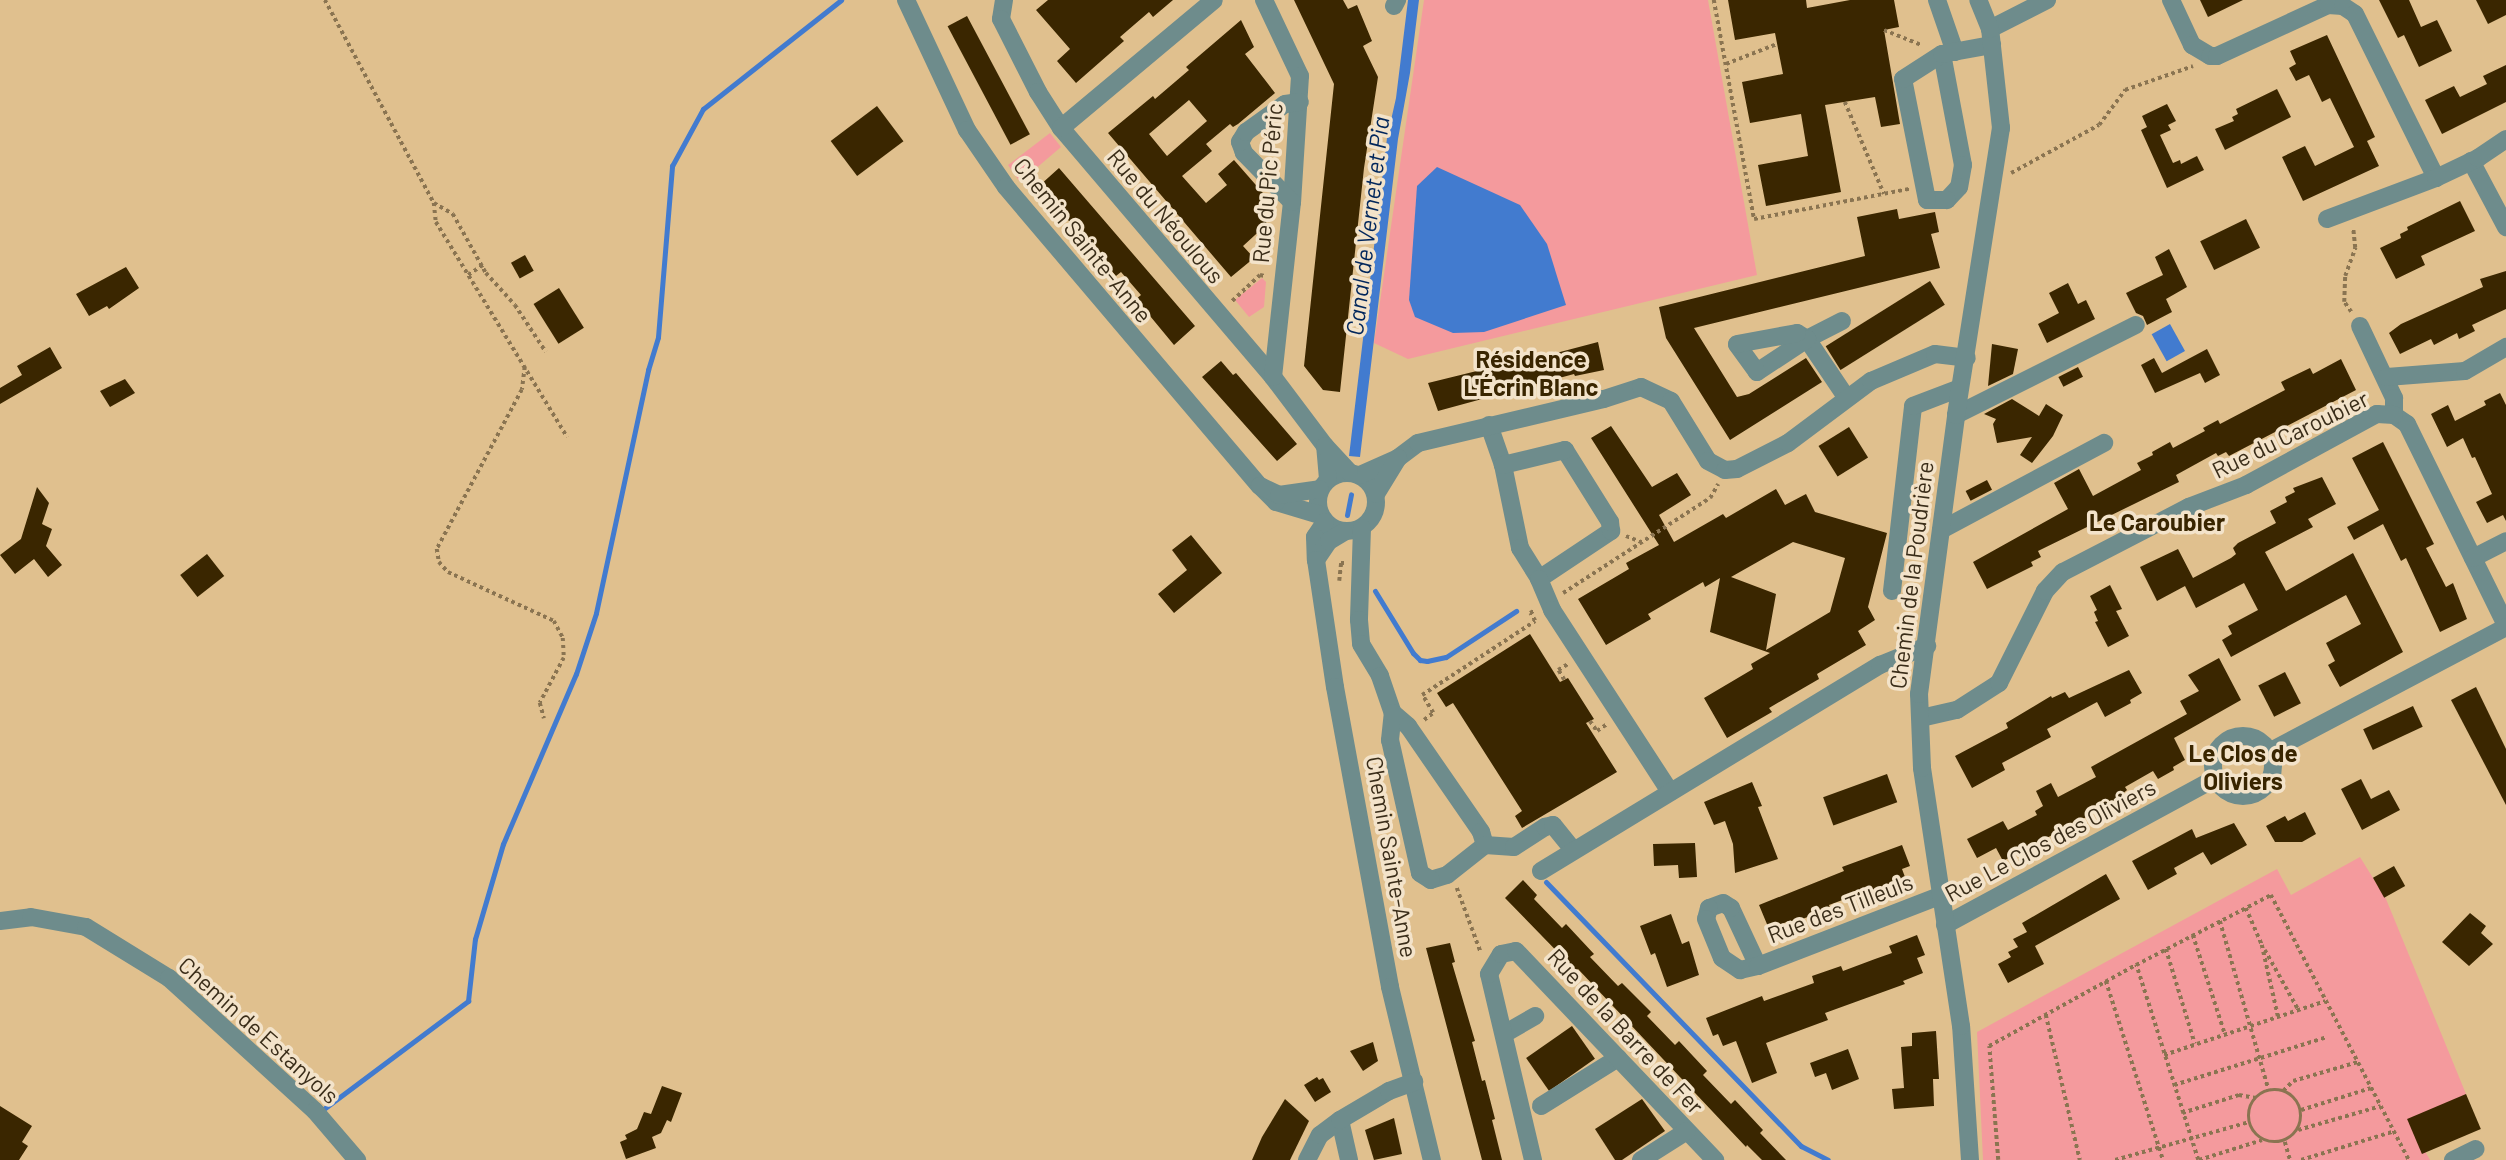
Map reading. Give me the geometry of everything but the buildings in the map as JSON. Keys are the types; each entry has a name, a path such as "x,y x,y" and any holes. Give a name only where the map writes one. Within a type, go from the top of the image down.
{"street":[{"name":"Chemin Sainte-Anne","path":"906,0 967,130 1006,187 1260,486 1276,502 1323,518 1315,537 1335,687 1390,987 1432,1160"},
{"name":"Rue du Néoulous","path":"1004,0 1001,19 1038,92 1061,128 1273,377 1325,446 1355,474"},
{"path":"1061,128 1214,0"},
{"name":"Rue du Pic Péric","path":"1264,0 1300,76 1292,202 1273,377"},
{"path":"1937,0 1949,53 1963,165 1959,187 1947,200 1927,201 1903,79 1949,53 1991,37 2047,0"},
{"name":"Chemin de la Poudrière","path":"1970,1160 1962,1026 1922,768 1919,694 1956,415 2001,128 1991,37 1978,0"},
{"path":"2171,0 2192,45 2202,54 2217,56 2328,5 2343,6 2355,14 2435,178"},
{"path":"1292,202 1244,153 1240,142 1245,132 1285,104 1300,102"},
{"path":"2328,219 2435,178 2471,161 2506,139"},
{"path":"2471,161 2506,227"},
{"path":"1842,321 1807,339 1846,397"},
{"path":"1956,415 2136,325"},
{"path":"2269,752 2506,626 2407,424 2394,415 2395,398 2387,377 2360,326"},
{"path":"1244,344 1277,345"},
{"path":"2387,377 2465,371 2506,347"},
{"path":"1260,486 1279,495 1324,484 1398,458 1418,443 1604,399 1641,387 1671,401 1708,461 1725,470 1737,469 1788,443 1846,397 1871,381 1935,355 1967,358"},
{"path":"1892,591 1913,406 1960,388"},
{"name":"Rue du Caroubier","path":"1921,718 1957,710 1999,683 2045,591 2063,572 2189,507 2246,485 2376,414 2394,415"},
{"path":"1489,425 1503,465 1520,548 1539,579 1550,606 1670,792"},
{"path":"1941,530 2104,443"},
{"path":"1325,446 1324,484 1317,502 1323,518 1344,532"},
{"path":"1503,465 1565,450 1610,522 1611,531 1539,579"},
{"path":"1317,560 1329,541 1344,532 1362,528 1375,513 1376,494 1398,458"},
{"path":"1355,474 1376,494"},
{"path":"1362,528 1359,620 1361,644 1380,676 1394,713 1411,730 1480,832 1485,845"},
{"path":"2473,558 2506,541"},
{"path":"1541,871 1880,665 1927,646"},
{"path":"1394,713 1390,740 1420,873 1431,880 1447,875 1485,845 1514,847 1545,827 1553,825 1573,850"},
{"path":"2234,737 2255,738 2269,752 2273,770 2264,787 2256,793 2237,796 2221,786 2216,778 2214,758 2218,749 2234,737"},
{"name":"Rue Le Clos des Oliviers","path":"1945,925 2216,778"},
{"name":"Rue des Tilleuls","path":"1758,966 1940,896"},
{"name":"Chemin de Estanyols","path":"0,920 30,917 86,927 169,978 315,1111 357,1160"},
{"name":"Rue de la Barre de Fer","path":"1489,974 1501,954 1516,951 1714,1160"},
{"path":"1489,974 1533,1160"},
{"path":"1504,1034 1535,1016"},
{"path":"1541,1106 1618,1058"},
{"path":"1307,1160 1320,1135 1340,1119 1389,1091 1414,1083"},
{"path":"1340,1119 1349,1160"},
{"path":"1641,1160 1687,1131"},
{"path":"2453,1160 2476,1149"}],"path":[{"path":"325,0 434,203 436,222 566,437"},
{"path":"1714,0 1754,219 1925,187"},
{"path":"1884,30 1949,53"},
{"path":"1726,64 1777,44"},
{"path":"1993,178 2011,173 2099,125 2125,90 2168,77 2217,56"},
{"path":"1844,102 1884,194"},
{"path":"434,203 453,214 483,265 547,352"},
{"path":"2356,209 2353,226 2355,248 2345,276 2344,302 2360,326"},
{"path":"468,275 483,265"},
{"path":"1223,321 1230,311 1232,299 1261,275 1283,283"},
{"path":"526,367 522,390 437,549 439,562 448,572 554,621 563,638 564,658 540,702 544,718"},
{"path":"1411,730 1433,713 1422,695 1535,621 1550,606 1710,498 1725,470"},
{"path":"1535,621 1530,613 1550,606"},
{"path":"1447,875 1458,891 1489,974"},
{"path":"1997,1160 1989,1046 2165,949 2271,895 2409,1160"},
{"path":"2246,908 2262,945 2298,1009"},
{"path":"2220,921 2269,1091"},
{"path":"2193,935 2225,1034"},
{"path":"2262,945 2278,1016"},
{"path":"2165,949 2195,1044"},
{"path":"2136,965 2198,1160 2262,1140 2284,1141 2298,1130 2381,1106"},
{"path":"2106,981 2163,1160"},
{"path":"2164,1055 2325,1000"},
{"path":"2046,1014 2080,1160"},
{"path":"2174,1085 2328,1037"},
{"path":"2283,1091 2293,1081 2358,1062"},
{"path":"2301,1110 2371,1088"},
{"path":"2262,1140 2249,1122 2249,1110 2256,1098 2269,1091 2283,1091 2295,1098 2301,1110 2298,1130"},
{"path":"2182,1112 2239,1095 2256,1098"},
{"path":"2115,1160 2249,1122"},
{"path":"2301,1160 2395,1131"},
{"path":"2284,1141 2290,1160"}],"shaded area":[{"path":"1424,0 1708,0 1757,275 1408,359 1374,343"},
{"path":"1050,133 1061,147 1020,182 1008,165"},
{"path":"1262,278 1266,282 1264,307 1249,317 1235,300"},
{"path":"2360,857 2386,899 2466,1094 2411,1126 2430,1160 1983,1160 1977,1032 2277,869 2291,895"}],"water":[{"name":"Canal de Vernet et Pia","path":"1408,0 1419,0 1410,73 1398,139 1360,457 1349,456 1387,138 1396,98"},
{"path":"1437,167 1520,205 1547,244 1566,305 1484,332 1453,333 1415,317 1409,300 1417,186"},
{"path":"2170,324 2185,351 2167,361 2152,334"}],"waterway":[{"path":"321,1111 468,1001 475,939 503,844 576,674 596,613 648,370 658,337 672,166 703,109 841,0"},
{"path":"1347,515 1351,494"},
{"path":"1375,591 1413,653 1420,660 1427,661 1446,657 1516,611"},
{"path":"1546,882 1801,1146 1828,1160"}],"district":[{"name":"Résidence L'Écrin Blanc","path":"1531,373"},
{"name":"Le Caroubier","path":"2157,522"},
{"name":"Le Clos de Oliviers","path":"2243,767"}]}
